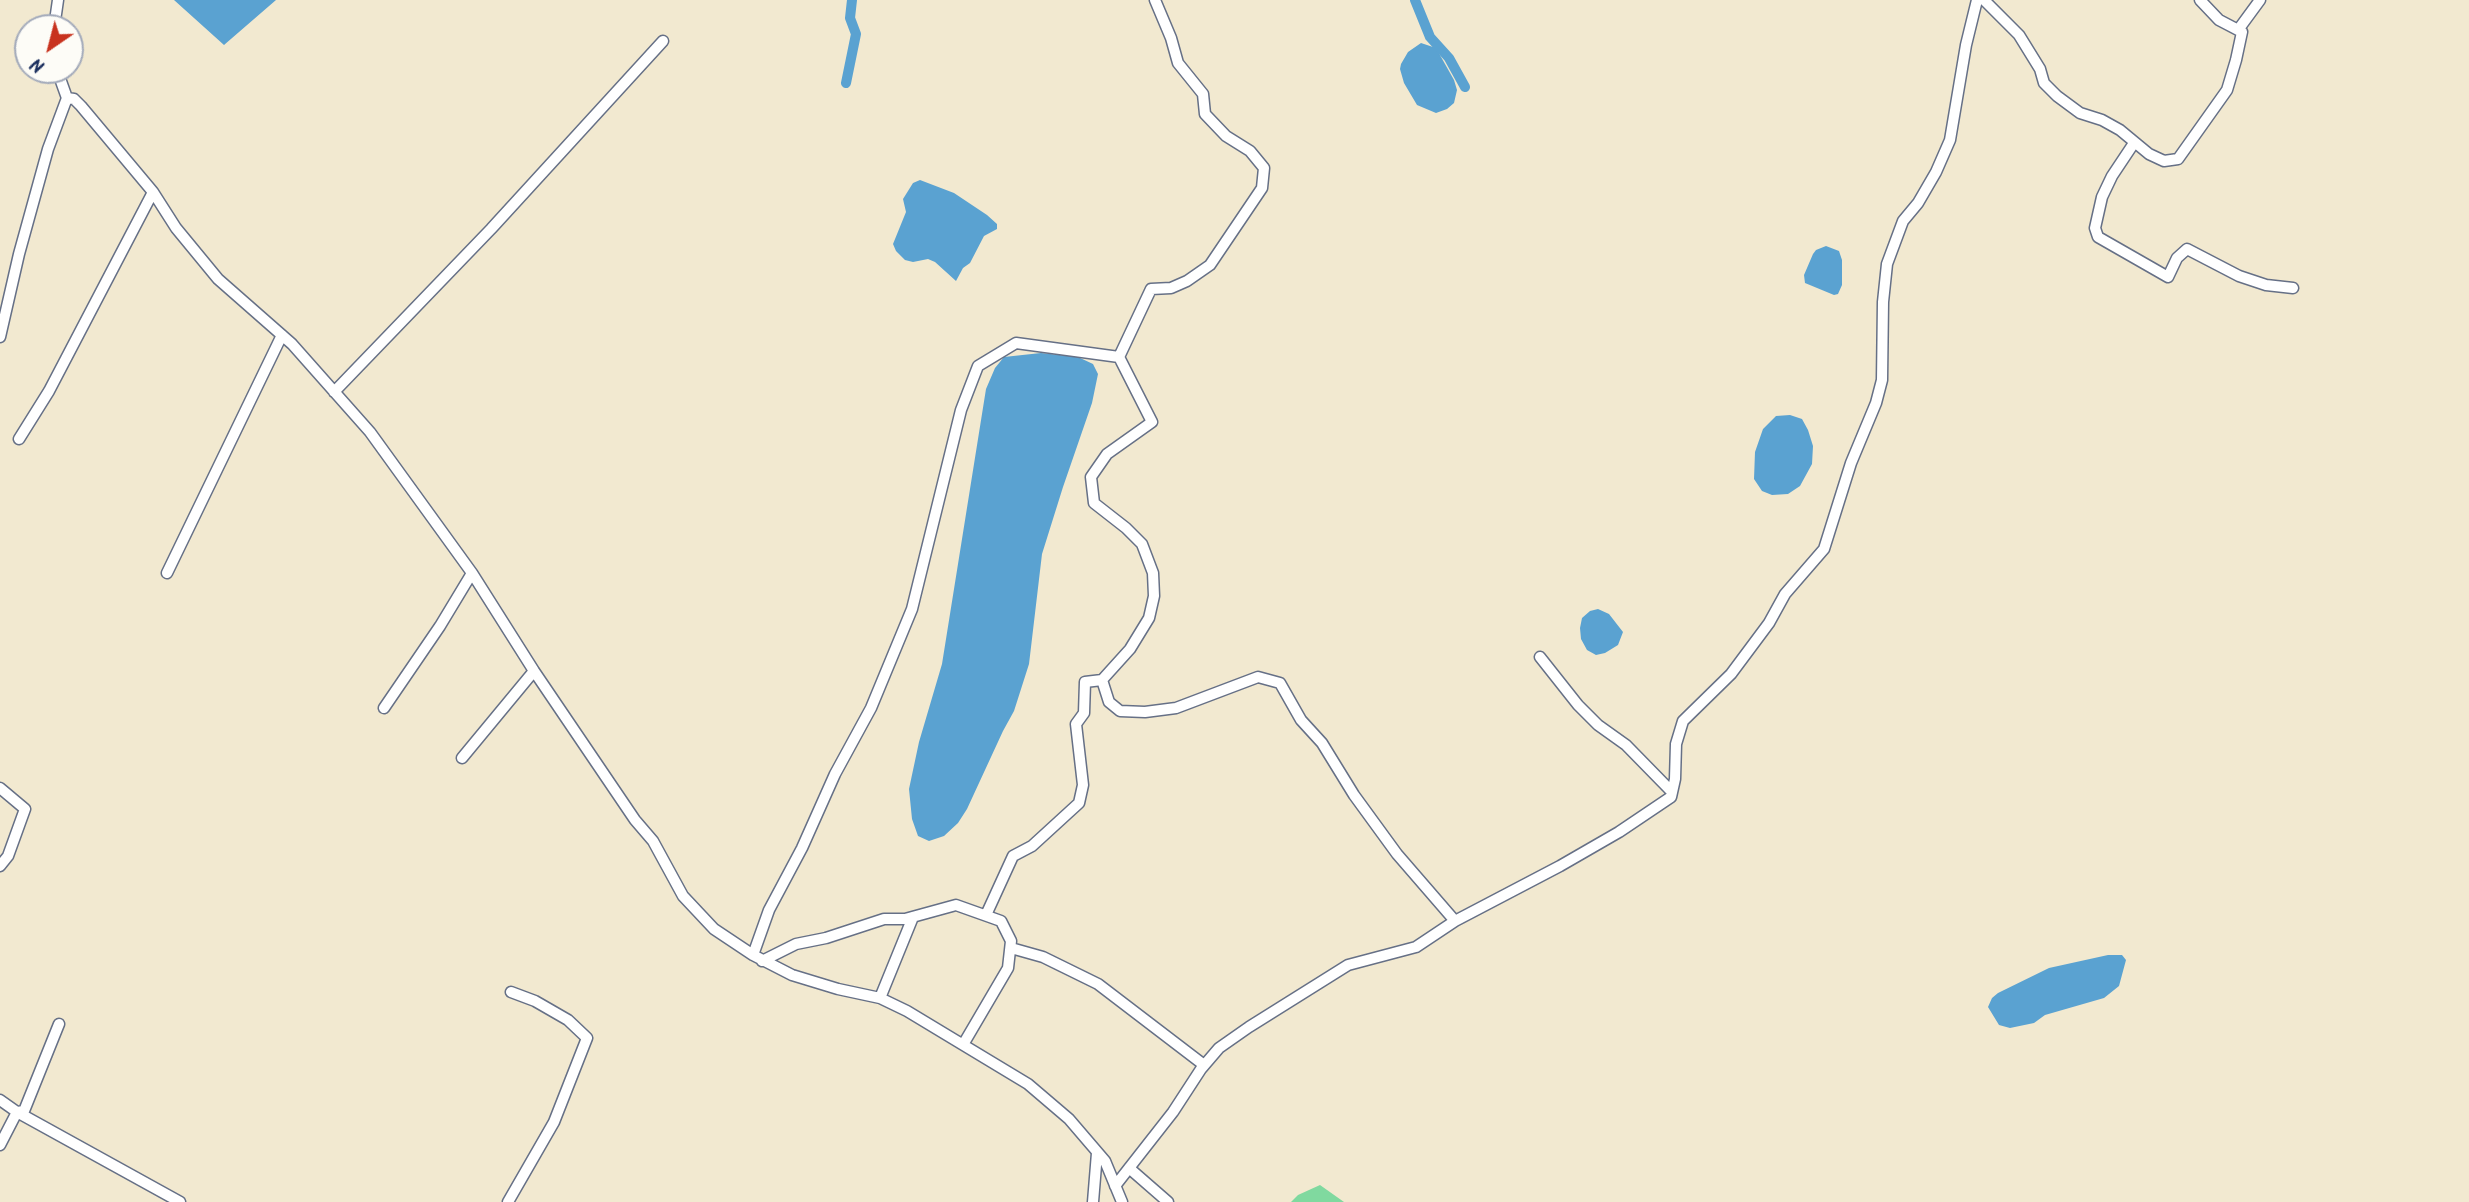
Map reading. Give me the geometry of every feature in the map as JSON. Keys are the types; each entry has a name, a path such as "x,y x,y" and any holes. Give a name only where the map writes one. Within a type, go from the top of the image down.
{"street":[{"path":"1119,357 1151,289 1171,288 1210,265 1262,188 1265,167 1250,151 1226,136 1205,114 1203,94 1178,63 1155,0"},
{"path":"1115,1186 1173,1112 1204,1065 1219,1048 1249,1027 1348,965 1416,947 1455,922 1619,832 1671,797 1676,744 1683,721 1731,674 1769,623 1784,594 1824,549 1882,380 1881,334 1887,264 1903,221 1918,203 1936,172 1950,140 1966,45 1977,0"},
{"path":"1984,0 2019,35 2030,50 2044,83 2057,96 2081,113 2120,130 2149,154 2164,161 2178,159 2227,90 2242,32 2219,20 2200,0"},
{"path":"2238,30 2260,0"},
{"path":"334,392 491,229 663,41"},
{"path":"0,337 19,254 48,149 67,98 62,84"},
{"path":"67,98 74,99 82,106 153,192 176,228 218,279 282,335 370,432 472,573 534,671 635,820 653,841 683,896 714,929 758,958 792,975 880,998 907,1011 1028,1084 1069,1119 1105,1161 1122,1202"},
{"path":"2134,143 2112,176 2102,197 2095,228 2098,237 2168,276 2177,258 2187,248 2239,276 2266,285 2293,288"},
{"path":"19,439 49,391 153,192"},
{"path":"167,573 282,335"},
{"path":"758,958 769,910 802,848 835,774 871,708 912,609 961,410 978,366 1016,342 1119,357"},
{"path":"986,915 1013,856 1032,846 1079,803 1083,785 1076,724 1084,713 1086,682 1102,680 1130,649 1149,618 1154,596 1153,573 1142,544 1094,502 1091,477 1107,454 1152,422 1119,357"},
{"path":"384,708 472,573"},
{"path":"1540,657 1578,705 1598,725 1626,745 1672,792"},
{"path":"462,758 534,671"},
{"path":"1102,680 1109,702 1115,708 1120,711 1145,712 1176,708 1258,677 1280,683 1301,720 1322,743 1353,795 1382,835 1455,922"},
{"path":"0,788 25,809 8,856 0,866"},
{"path":"758,958 796,944 826,938 884,919 913,917 957,905 1001,921 1011,941 1009,968 964,1043"},
{"path":"880,998 913,917"},
{"path":"1011,948 1043,957 1098,984 1204,1065"},
{"path":"509,1202 554,1122 587,1038 568,1020 511,992"},
{"path":"17,1112 24,1111 59,1024"},
{"path":"0,1100 180,1202"},
{"path":"0,1145 17,1112"},
{"path":"1093,1202 1097,1153"},
{"path":"1129,1168 1168,1202"}],"green space":[{"path":"1320,1185 1344,1202 1291,1202 1298,1195"}],"water":[{"path":"174,0 276,0 224,45"},
{"path":"1421,43 1436,48 1457,90 1454,103 1436,113 1417,105 1404,83 1400,69 1408,52"},
{"path":"920,180 954,193 997,224 997,229 984,236 970,263 963,268 956,281 928,259 913,262 905,260 893,244 906,212 903,199 913,183"},
{"path":"1826,246 1839,251 1842,260 1842,285 1838,294 1834,295 1805,283 1804,275 1813,254"},
{"path":"1041,353 1078,357 1093,364 1098,374 1092,403 1042,554 1029,664 1014,711 958,823 944,836 929,841 918,836 912,819 909,789 919,742 942,664 986,389 995,368 1004,357"},
{"path":"1790,415 1802,419 1808,430 1813,446 1812,464 1800,486 1788,494 1772,495 1762,491 1754,479 1755,452 1763,429 1776,416"},
{"path":"1598,609 1609,614 1623,632 1618,645 1596,655 1587,650 1581,639 1580,628 1582,618 1590,611"},
{"path":"2108,955 2122,955 2126,960 2119,986 2104,998 2045,1015 2034,1023 2010,1028 1999,1025 1988,1007 1998,993 2049,968"}],"waterway":[{"path":"846,83 856,34 850,18 852,0"},
{"path":"1415,0 1430,37 1449,58 1465,87"}]}
